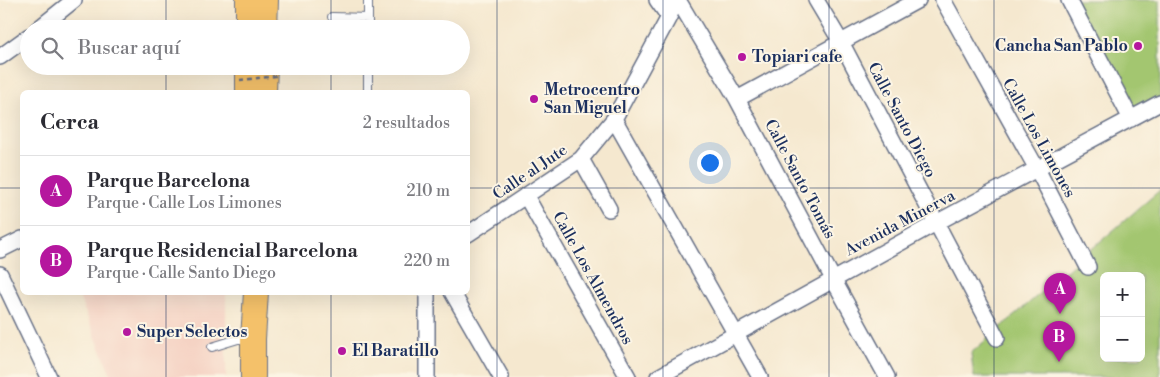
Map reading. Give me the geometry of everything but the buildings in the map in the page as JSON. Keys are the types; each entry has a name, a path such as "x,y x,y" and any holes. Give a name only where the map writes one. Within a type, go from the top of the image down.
{"highway":[{"path":"248,0 248,20"},
{"path":"265,20 266,0"},
{"path":"253,377 256,295"}],"street":[{"path":"49,20 74,0"},
{"path":"657,0 669,17"},
{"name":"Calle al Jute","path":"470,233 581,159 614,119 677,0"},
{"name":"Calle Santo Tomás","path":"677,0 737,99 887,377"},
{"name":"Calle Santo Diego","path":"816,0 841,42 997,338"},
{"path":"737,99 918,0"},
{"name":"Calle Los Limones","path":"943,0 1037,169 1088,267"},
{"path":"1069,0 1131,119"},
{"path":"0,57 20,43"},
{"name":"Avenida Minerva","path":"658,377 833,279 1160,103"},
{"path":"614,119 760,377"},
{"path":"581,159 610,209"},
{"name":"Calle Los Almendros","path":"526,196 628,377"},
{"path":"0,250 20,240"},
{"path":"0,274 49,377"},
{"path":"427,295 427,377"},
{"path":"454,295 501,377"}],"lane":[{"path":"332,17 368,18 368,0"},
{"path":"368,75 368,90"},
{"path":"212,347 238,340 253,339"}],"path":[{"path":"245,80 269,78"}],"shaded area":[{"path":"78,295 226,295 226,377 112,377"}],"green space":[{"path":"1069,0 1160,0 1160,103 1131,119"},
{"path":"1160,190 1160,377 974,377 971,353"}],"place":[{"name":"Cancha San Pablo","path":"1138,46"},
{"name":"Topiari cafe","path":"742,57"},
{"name":"Metrocentro San Miguel","path":"534,99"},
{"name":"Parque Barcelona","path":"1060,314"},
{"name":"Super Selectos","path":"127,332"},
{"name":"El Baratillo","path":"342,351"},
{"name":"Parque Residencial Barcelona","path":"1059,362"}]}
